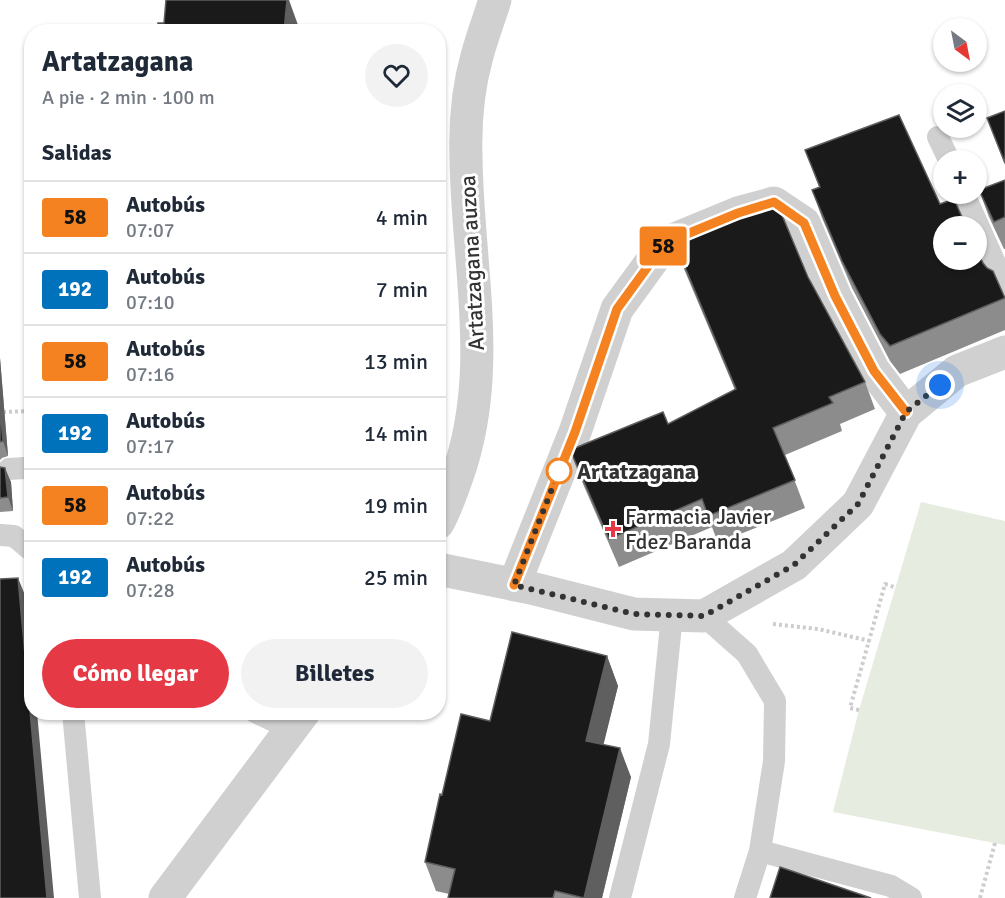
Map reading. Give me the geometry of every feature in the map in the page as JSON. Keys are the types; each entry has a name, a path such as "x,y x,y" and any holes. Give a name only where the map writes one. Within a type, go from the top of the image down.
{"street":[{"name":"Artatzagana auzoa","path":"446,508 464,457 473,416 477,374 476,300 466,156 469,101 476,58 495,0"},
{"path":"514,585 575,432 617,309 665,243 738,213 774,202 804,223 835,296 874,371 906,412"},
{"path":"446,571 634,614 688,615 794,565 858,504 906,412 957,371 1005,352"},
{"path":"165,898 298,721"}],"lane":[{"path":"969,204 1005,285"},
{"path":"0,535 14,536 24,544"},
{"path":"620,898 659,744 688,615 747,654 775,701 774,761 760,851 745,898"},
{"path":"74,720 90,898"},
{"path":"760,851 891,886 911,898"}],"path":[{"path":"3,412 24,411"},
{"path":"859,710 850,708 885,584 894,587"},
{"path":"818,629 870,641"},
{"path":"980,898 995,843"}],"shaded area":[{"path":"921,502 1005,521 1005,845 833,812 859,710"}],"building":[{"path":"166,0 287,0 285,24 158,24 164,23"},
{"path":"1005,111 1005,163 987,118"},
{"path":"899,115 933,189 933,204 956,204 962,216 933,216 933,270 987,270 987,268 993,271 1005,298 890,346 880,334 842,261 812,190 820,187 805,150"},
{"path":"1005,180 1005,217 994,222 986,204 987,187"},
{"path":"774,204 779,208 808,277 865,382 829,397 833,403 773,428 795,480 708,516 702,499 609,539 570,450 663,412 668,424 736,389 674,241"},
{"path":"0,407 3,441 0,442"},
{"path":"0,467 5,468 8,497 0,498"},
{"path":"18,578 24,644 24,720 31,720 47,898 0,898 0,579"},
{"path":"512,632 607,656 586,741 620,748 584,898 555,891 553,898 448,898 455,869 425,862 461,714 490,721"},
{"path":"780,867 871,898 770,898"}],"bus line":[{"name":"58","path":"514,585 575,432 617,309 665,243 738,213 774,202 804,223 835,296 874,371 906,412"}],"place":[{"name":"Artatzagana","path":"559,471"},
{"name":"Farmacia Javier Fdez Baranda","path":"613,529"}],"route":[{"path":"559,471 514,585 634,614 704,616 794,565 858,504 906,412 940,385"}]}
